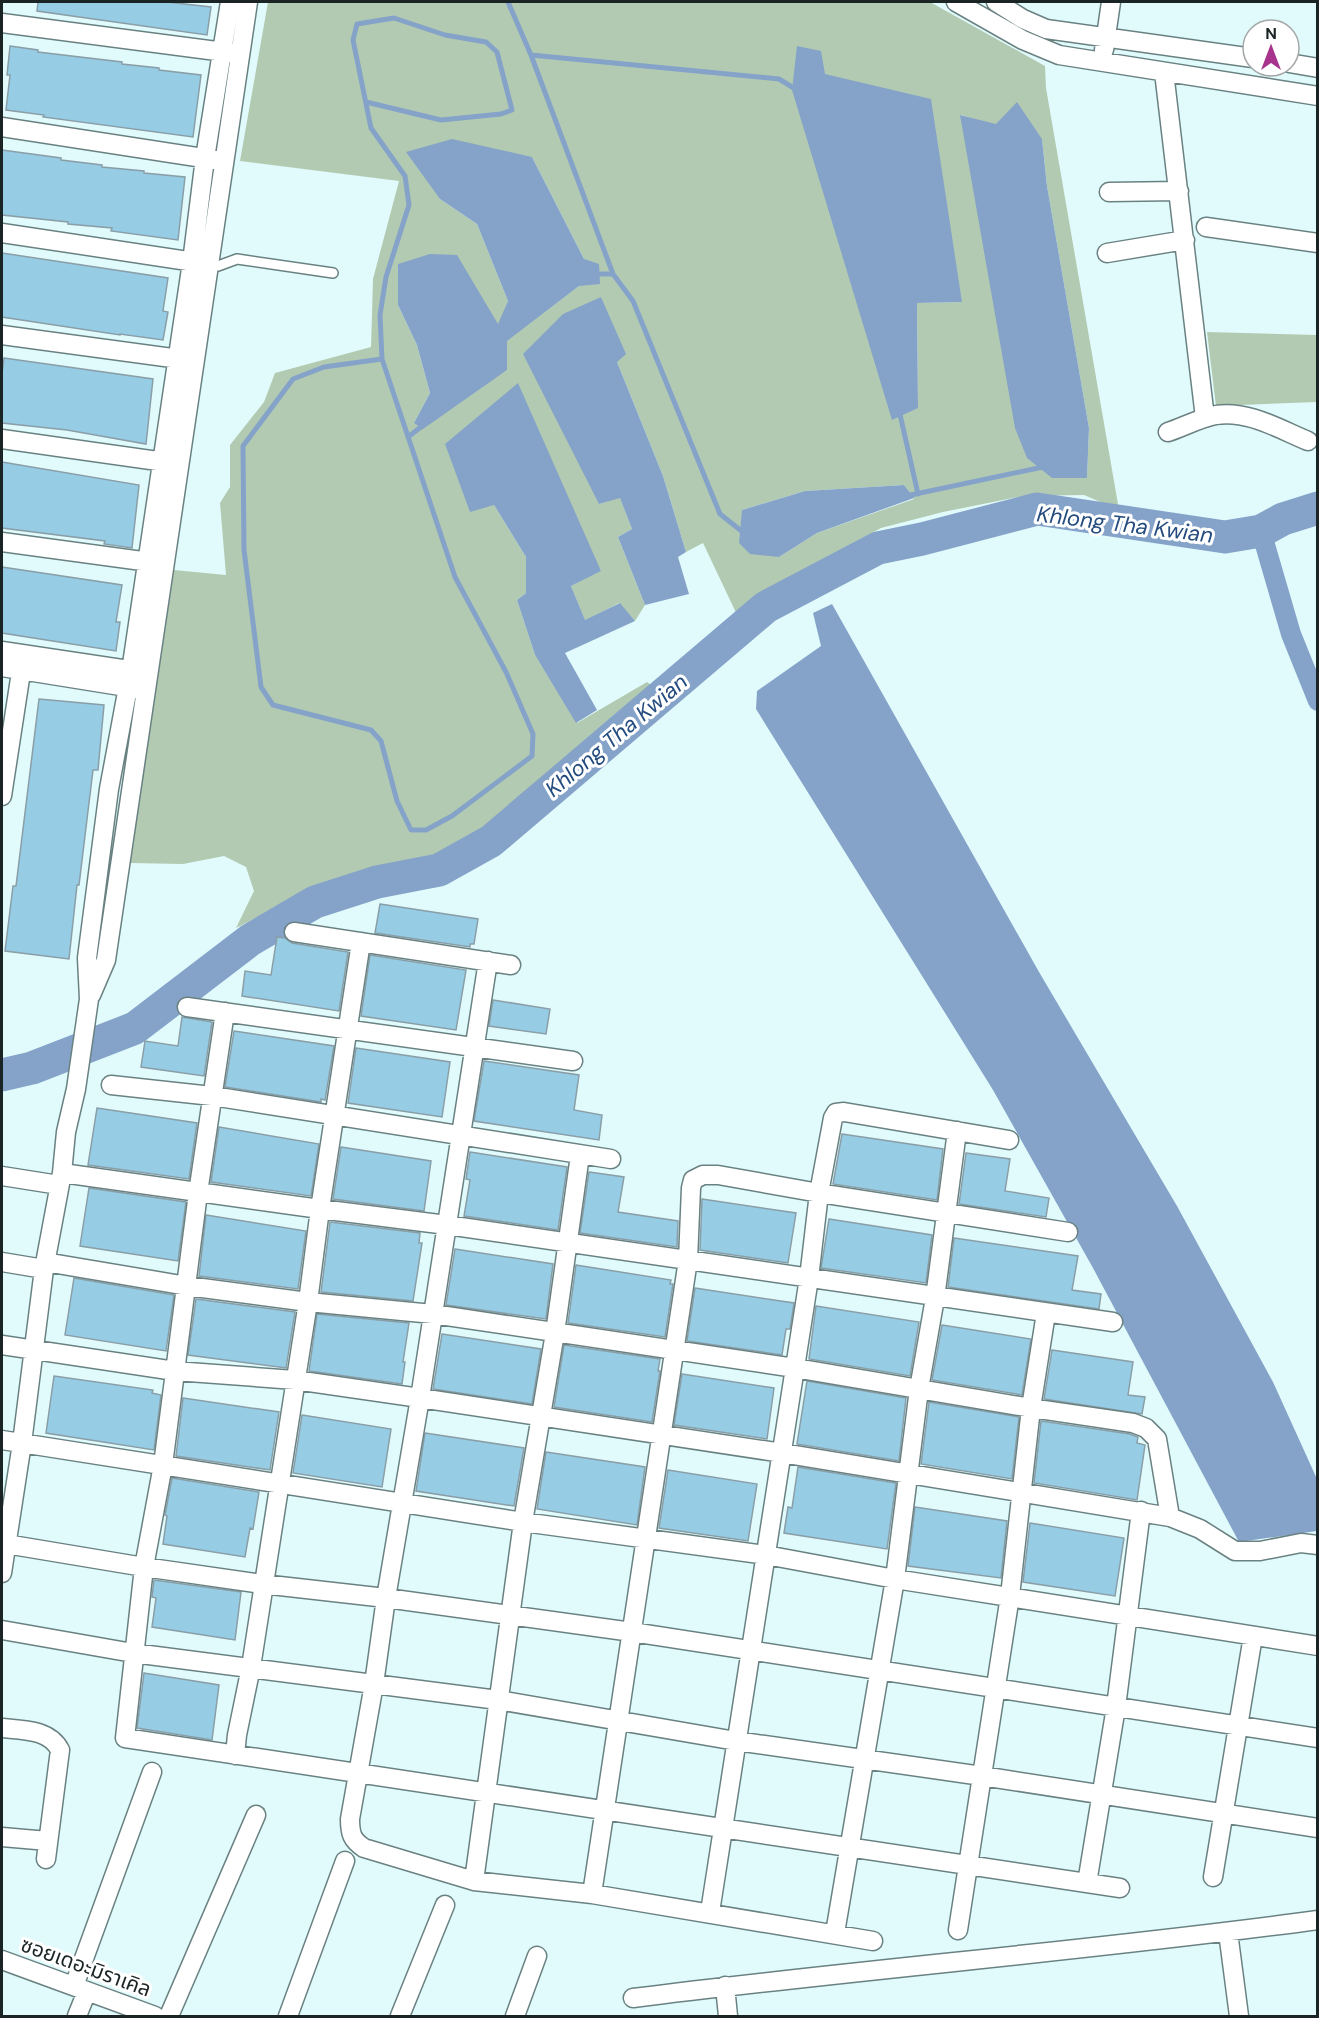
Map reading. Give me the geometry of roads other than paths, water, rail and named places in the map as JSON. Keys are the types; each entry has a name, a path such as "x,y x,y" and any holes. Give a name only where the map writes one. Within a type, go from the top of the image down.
{"street":[{"path":"200,263 225,161 231,53 230,2"},
{"path":"2,1573 6,1544 6,1516 22,1443 45,1266 66,1132 76,1089 89,999 87,958 109,789 166,564 171,463 200,263 205,158 231,53 248,2"},
{"path":"956,2 988,10 1040,49 1059,55 1317,96"},
{"path":"996,2 1023,19 1046,29 1241,56"},
{"path":"1103,61 1111,2"},
{"path":"2,23 231,53"},
{"path":"1301,65 1317,68"},
{"path":"1164,72 1205,418"},
{"path":"2,128 225,161"},
{"path":"1109,192 1179,191"},
{"path":"1206,227 1317,243"},
{"path":"2,233 200,263"},
{"path":"1107,253 1185,240"},
{"path":"2,335 186,360"},
{"path":"1168,432 1205,418 1226,414 1257,419 1308,441"},
{"path":"2,439 171,463"},
{"path":"89,999 106,960 130,792 145,562 171,463"},
{"path":"2,542 166,564"},
{"path":"2,651 22,662 138,680"},
{"path":"2,667 22,662"},
{"path":"2,796 22,662"},
{"path":"109,789 130,792"},
{"path":"92,914 112,916"},
{"path":"294,932 511,965"},
{"path":"235,1755 308,1302 361,942"},
{"path":"488,961 420,1398 350,1819 353,1840 364,1848 474,1881 592,1894 873,1941"},
{"path":"188,1007 573,1061"},
{"path":"225,1012 198,1192 163,1465 144,1568 125,1738 1120,1888"},
{"path":"111,1085 212,1096 611,1159"},
{"path":"710,1912 831,1125 836,1113 844,1112 1009,1140"},
{"path":"835,1933 895,1579 919,1389 935,1298 957,1131"},
{"path":"474,1881 523,1522 555,1333 580,1155"},
{"path":"592,1894 688,1260 693,1180 703,1175 718,1175 1068,1232"},
{"path":"2,1176 198,1192 447,1225 935,1298 1113,1322"},
{"path":"2,1262 308,1302 433,1314 795,1368 1133,1423 1146,1428 1157,1438 1170,1517"},
{"path":"958,1930 1010,1596 1020,1493 1046,1313"},
{"path":"2,1345 175,1371 295,1380 420,1398 1141,1511 1170,1517 1200,1529 1235,1551 1260,1551 1300,1543 1317,1545"},
{"path":"2,1440 523,1522 766,1555 895,1579 1128,1614 1317,1646"},
{"path":"1087,1883 1116,1707 1141,1511"},
{"path":"6,1544 144,1568 511,1614 1317,1738"},
{"path":"2,1630 133,1653 498,1700 736,1741 982,1776 1317,1828"},
{"path":"1213,1877 1252,1636"},
{"path":"2,1728 43,1734 56,1743 60,1750 47,1850 2,1837"},
{"path":"77,2016 80,1989 152,1772"},
{"path":"169,2016 256,1815"},
{"path":"288,2016 345,1861"},
{"path":"400,2016 445,1905"},
{"path":"633,1998 1228,1932 1317,1920"},
{"path":"1228,1932 1239,2016"},
{"path":"515,2016 537,1956"},
{"name":"ซอยเดอะมิราเคิล","path":"2,1960 155,2016"},
{"path":"725,1986 728,2016"}],"lane":[{"path":"200,263 218,266 237,259 333,273"}],"water":[{"path":"797,46 821,51 825,74 931,99 962,302 917,303 918,408 892,420 792,90"},
{"path":"1017,102 1042,139 1047,186 1089,428 1087,478 1052,478 1027,458 1015,428 960,115 996,124"},
{"path":"452,139 532,157 584,259 599,264 600,284 579,286 507,341 507,370 423,429 414,423 430,393 417,345 398,305 398,264 430,254 457,255 498,324 508,301 477,224 440,199 406,152"},
{"path":"601,297 626,354 617,362 663,476 686,552 678,557 689,594 645,605 618,537 632,529 620,498 599,504 523,354 563,314"},
{"path":"518,383 601,571 571,586 585,620 620,603 635,621 565,653 597,710 576,723 535,655 517,600 526,593 526,557 494,505 470,512 445,444"},
{"path":"904,485 914,498 817,533 779,557 750,554 739,543 742,510 805,491"},
{"path":"832,604 1039,972 1177,1206 1273,1382 1317,1479 1317,1531 1239,1542 1093,1268 993,1090 756,709 757,691 821,646 813,613"}],"waterway":[{"path":"508,2 531,55"},
{"path":"366,102 441,120 501,114 512,110 497,52 486,42 445,35 394,18 357,24 353,40 371,128 405,176 409,205 386,277 380,315 382,359 455,577 506,672 533,734 532,756 452,816 426,830 411,830 397,801 381,741 371,730 273,705 261,687 244,550 243,446 293,379 324,367 382,359"},
{"path":"613,274 531,55 779,79 797,90"},
{"path":"593,274 613,274 633,301 720,514 744,533"},
{"path":"899,410 918,494"},
{"path":"408,437 426,423"},
{"path":"906,496 1043,467"},
{"name":"Khlong Tha Kwian","path":"2,1075 32,1068 135,1028 250,940 315,902 377,882 439,870 491,841 766,607 878,548 1037,509 1225,537 1261,531 1283,519 1318,508"},
{"path":"1261,531 1291,634 1318,701"}]}
